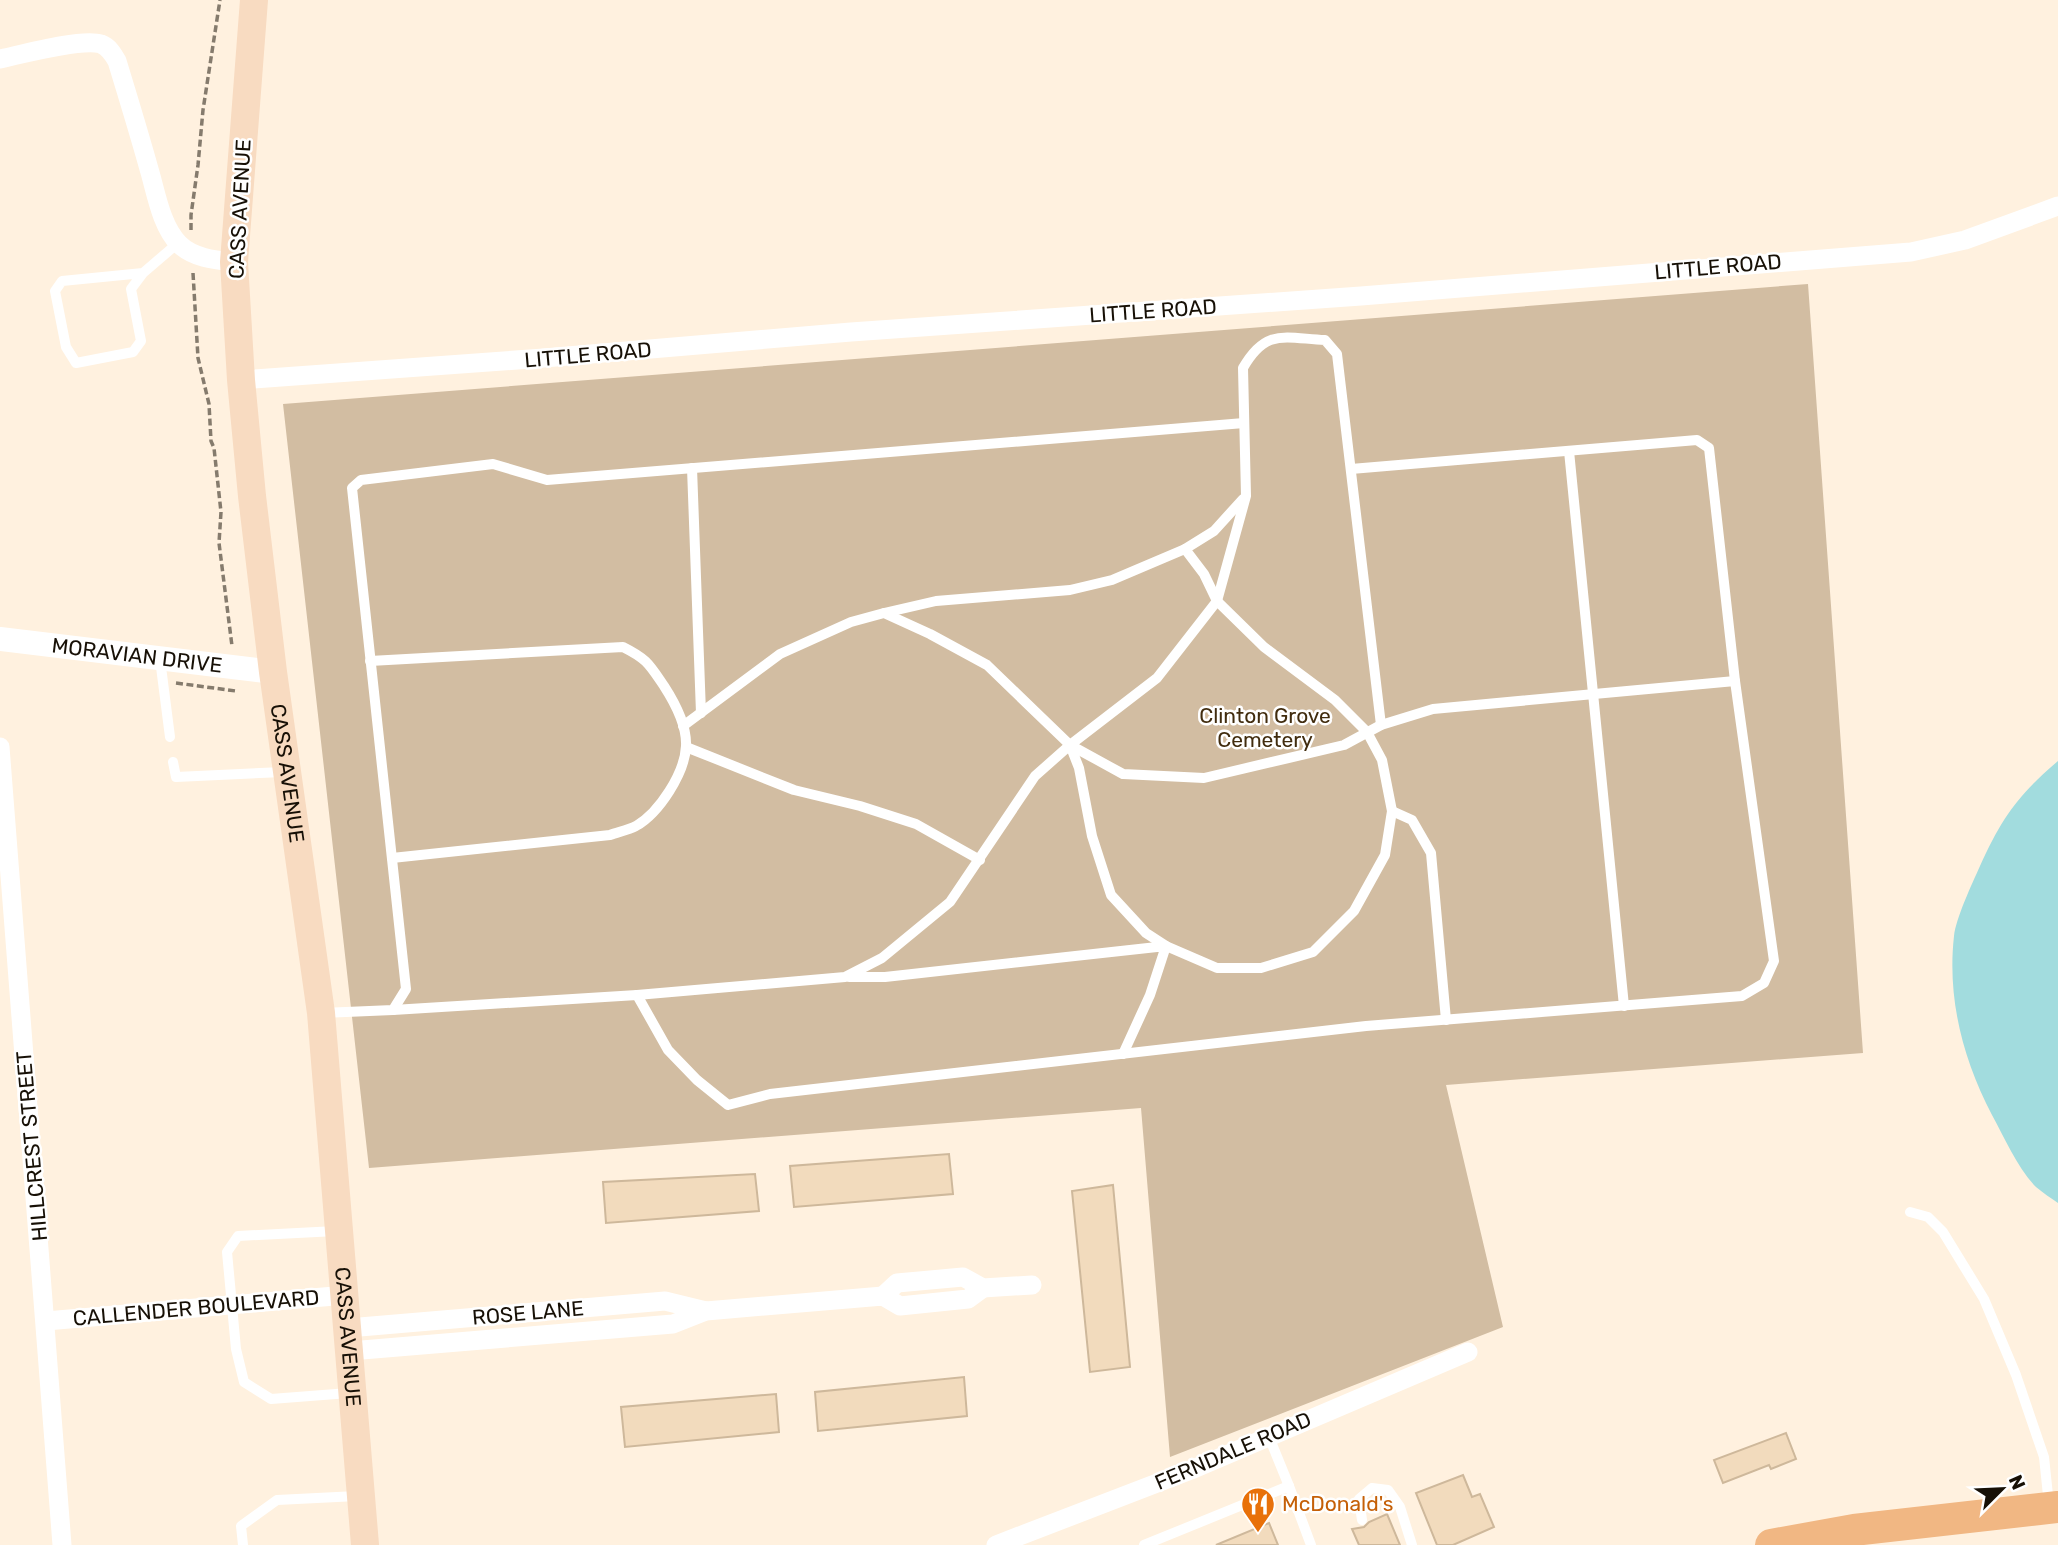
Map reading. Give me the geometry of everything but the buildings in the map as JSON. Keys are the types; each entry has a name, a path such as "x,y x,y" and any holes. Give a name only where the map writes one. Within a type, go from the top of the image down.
{"main road":[{"name":"CASS AVENUE","path":"254,0 234,262 241,380 273,672 321,1013 365,1545"},
{"path":"1771,1545 1856,1538 2054,1507"}],"street":[{"path":"0,59 76,44 100,44 112,52 162,212 178,243 195,255 210,260 234,262"},
{"name":"LITTLE ROAD","path":"241,380 1911,252 1965,240 2058,206"},
{"name":"MORAVIAN DRIVE","path":"0,639 273,672"},
{"name":"HILLCREST STREET","path":"0,747 62,1545"},
{"name":"ROSE LANE","path":"349,1340 665,1301 706,1311 883,1296 900,1306 968,1300 983,1288 1032,1285"},
{"name":"CALLENDER BOULEVARD","path":"46,1321 346,1295"},
{"name":"FERNDALE ROAD","path":"996,1545 1191,1470 1468,1352"}],"lane":[{"path":"143,273 62,281 55,291 66,347 76,363 133,352 141,341 131,289 143,273 178,243"},
{"path":"845,977 882,958 950,902 1035,776 1070,744 1157,678 1217,601 1246,496 1242,368 1251,353 1270,338 1325,340 1337,354 1381,725"},
{"path":"393,1010 406,989 352,488 361,480 493,464 547,480 1244,423"},
{"path":"637,995 668,1050 697,1080 728,1105 770,1094 1366,1026 1742,996 1764,983 1774,961 1735,681 1709,448 1697,440 1351,469"},
{"path":"1569,451 1624,1006"},
{"path":"692,468 701,713"},
{"path":"683,726 780,654 851,622 936,601 1070,590 1112,580 1185,549 1214,531 1246,496"},
{"path":"1070,744 1079,768 1092,836 1111,895 1146,933 1166,946 1217,968 1261,968 1313,952 1354,911 1385,855 1392,811 1382,760 1367,732 1335,700 1264,647 1217,601 1204,574 1185,549"},
{"path":"884,613 987,665 1070,744 1123,775 1204,778 1344,745 1381,725 1433,709 1735,681"},
{"path":"370,661 623,646 645,657 671,698 683,726 686,747 676,780 658,808 636,826 610,835 392,858"},
{"path":"160,659 170,737"},
{"path":"686,747 794,790 860,806 916,824 980,860"},
{"path":"173,762 176,777 287,771"},
{"path":"1392,811 1412,820 1431,853 1446,1020"},
{"path":"321,1013 637,995 845,977 885,977 1166,946"},
{"path":"1123,1054 1150,995 1166,946"},
{"path":"1910,1212 1928,1217 1944,1231 1984,1299 2044,1457 2054,1507"},
{"path":"340,1230 238,1236 227,1252 236,1349 244,1382 271,1399 352,1392"},
{"path":"1269,1437 1311,1545"},
{"path":"1144,1545 1158,1542 1289,1486"},
{"path":"1362,1520 1359,1499 1372,1488 1388,1490 1400,1507 1412,1545"},
{"path":"243,1545 241,1526 277,1500 361,1496"}],"path":[{"path":"191,215 203,110 220,0"},
{"path":"193,272 198,358 211,417 211,441 221,512 219,542 230,628"}],"green space":[{"name":"Clinton Grove Cemetery","path":"1808,284 1863,1053 1446,1085 1503,1327 1170,1457 1141,1108 369,1168 283,404"}],"water":[{"path":"2058,761 2058,1203 2036,1187 2023,1171 1982,1094 1965,1050 1955,1006 1952,959 1955,929 1961,911 1996,834 2021,797"}],"place":[{"name":"McDonald's","path":"1258,1534"}]}
